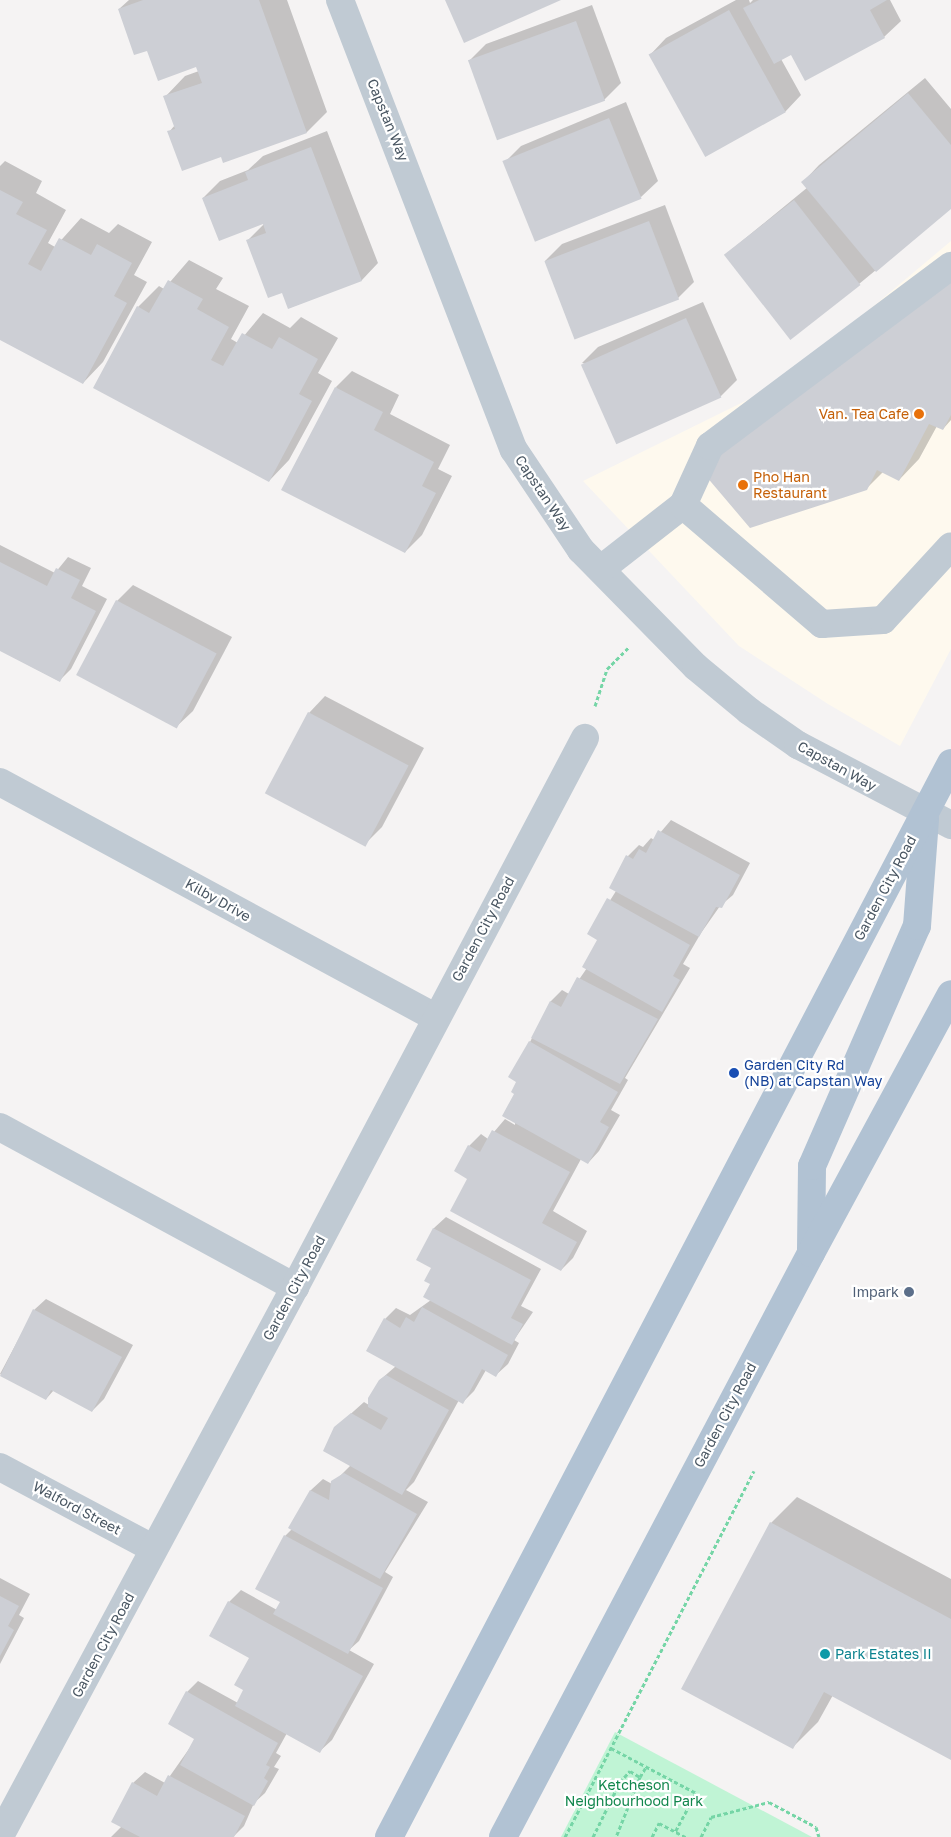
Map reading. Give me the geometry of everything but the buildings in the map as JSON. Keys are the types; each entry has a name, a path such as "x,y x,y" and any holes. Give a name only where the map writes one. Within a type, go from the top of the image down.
{"main road":[{"name":"Garden City Road","path":"388,1837 951,763"},
{"path":"811,1253 812,1166 917,926 923,879 925,811"},
{"name":"Garden City Road","path":"503,1837 811,1253 951,994"}],"street":[{"name":"Capstan Way","path":"340,0 514,450 581,550 696,667 798,745 951,825"},
{"path":"601,569 683,505 710,446 951,266"},
{"path":"683,505 822,624 883,620 950,546"},
{"name":"Garden City Road","path":"0,1836 295,1287 585,738"},
{"name":"Kilby Drive","path":"0,782 436,1018"},
{"path":"0,1127 295,1287"},
{"name":"Walford Street","path":"0,1466 154,1549"}],"path":[{"path":"585,738 607,669 654,624"},
{"path":"565,1837 754,1471"},
{"path":"610,1748 696,1793 675,1832"},
{"path":"616,1837 640,1776 646,1767"},
{"path":"593,1837 620,1782 630,1771 640,1776"},
{"path":"701,1837 711,1817 769,1802 816,1827 819,1837"},
{"path":"652,1837 659,1823 685,1837"}],"shaded area":[{"path":"951,241 951,649 900,746 828,704 739,646 583,481 782,383"}],"green space":[{"name":"Ketcheson Neighbourhood Park","path":"615,1732 812,1837 561,1837"}],"place":[{"name":"Van. Tea Cafe","path":"919,414"},
{"name":"Pho Han Restaurant","path":"743,485"},
{"name":"Garden City Rd (NB) at Capstan Way","path":"734,1073"},
{"name":"Impark","path":"909,1292"},
{"name":"Park Estates II","path":"825,1654"}]}
